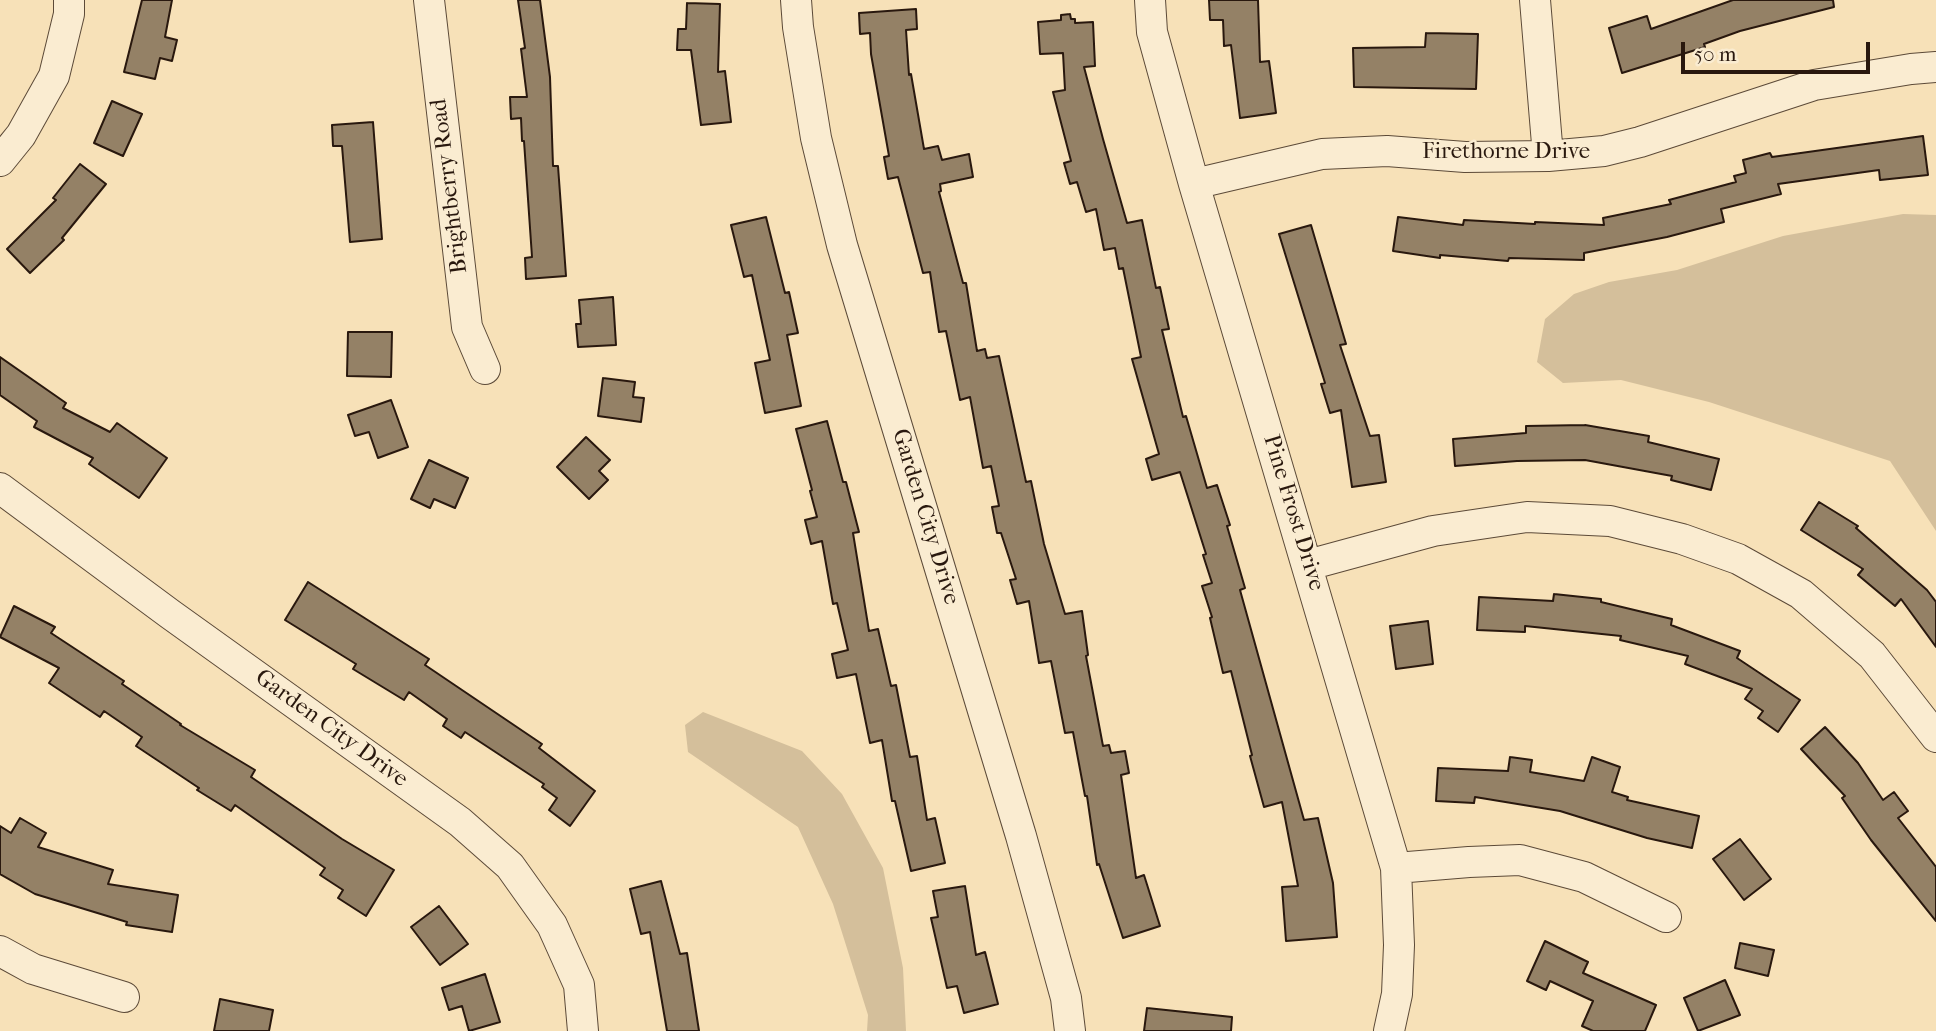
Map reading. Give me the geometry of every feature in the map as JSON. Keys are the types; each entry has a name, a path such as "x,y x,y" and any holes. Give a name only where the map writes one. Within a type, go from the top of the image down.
{"street":[{"path":"0,161 21,135 54,76 69,14 69,0"},
{"name":"Brightberry Road","path":"429,0 467,327 485,369"},
{"name":"Garden City Drive","path":"796,0 816,138 842,245 1021,836 1066,998 1070,1031"},
{"name":"Pine Frost Drive","path":"1150,0 1152,32 1194,184 1396,868 1397,994 1389,1031"},
{"path":"1535,0 1548,156"},
{"name":"Firethorne Drive","path":"1194,184 1322,154 1387,151 1465,157 1548,156 1604,151 1640,142 1814,85 1936,67"},
{"name":"Garden City Drive","path":"0,488 170,614 460,821 510,866 552,925 579,985 583,1031"},
{"path":"1308,565 1433,531 1527,517 1610,521 1682,539 1738,559 1801,594 1872,655 1936,737"},
{"path":"1396,868 1520,860 1584,877 1666,917"},
{"path":"0,951 33,969 124,997"}],"shaded area":[{"path":"1903,214 1936,215 1936,531 1890,461 1709,402 1621,380 1563,383 1537,362 1545,319 1574,294 1609,282 1677,270 1783,236"},
{"path":"703,712 802,751 842,794 883,868 903,968 906,1031 867,1031 868,1015 833,904 798,827 688,752 685,725"}],"building":[{"path":"142,0 172,0 165,37 177,40 172,61 160,58 155,79 124,72"},
{"path":"518,0 540,0 550,77 553,166 558,166 566,276 526,279 525,258 532,257 524,141 521,118 511,119 510,97 527,97 521,49 525,48"},
{"path":"1209,0 1258,0 1260,62 1269,61 1276,113 1240,118 1231,45 1224,46 1223,20 1210,20"},
{"path":"1733,0 1833,0 1834,7 1740,31 1704,44 1705,47 1622,73 1609,28 1647,16 1651,29"},
{"path":"687,3 720,4 718,72 725,71 731,122 701,125 691,50 677,50 678,29 686,29"},
{"path":"916,9 917,29 906,30 909,75 911,74 924,149 938,146 942,160 969,154 973,177 940,184 939,192 963,283 966,283 977,351 985,349 987,358 999,356 1026,482 1031,481 1044,544 1065,614 1082,611 1086,656 1103,746 1109,745 1111,753 1125,751 1129,773 1121,775 1136,878 1144,875 1160,926 1123,938 1099,864 1097,865 1087,796 1073,732 1065,733 1051,661 1039,663 1029,601 1017,604 1010,580 1016,579 1001,533 997,533 992,507 999,506 991,466 983,468 970,397 960,400 946,331 939,332 930,272 923,273 898,177 888,179 884,157 889,156 871,54 870,33 860,34 859,13"},
{"path":"1070,14 1075,23 1093,22 1095,66 1084,67 1103,139 1127,223 1142,220 1156,288 1160,287 1169,329 1162,330 1183,417 1186,416 1207,488 1217,485 1230,525 1227,526 1245,588 1240,590 1304,820 1318,818 1333,883 1337,937 1286,941 1282,887 1298,886 1282,802 1264,807 1231,671 1223,673 1210,618 1212,617 1202,586 1212,583 1203,555 1206,554 1180,472 1152,480 1146,459 1159,454 1132,359 1141,357 1123,268 1119,269 1115,248 1104,250 1096,209 1086,212 1077,182 1070,184 1064,163 1071,161 1053,92 1065,90 1063,53 1040,54 1038,22 1061,20 1061,15"},
{"path":"1426,33 1478,34 1476,89 1354,87 1353,48 1425,47"},
{"path":"112,101 142,114 123,156 94,143"},
{"path":"373,122 382,239 350,242 342,146 333,146 332,125"},
{"path":"1923,136 1928,175 1880,180 1879,170 1778,184 1781,194 1721,209 1724,222 1667,237 1584,253 1584,260 1509,258 1508,261 1440,255 1440,258 1393,251 1398,217 1463,225 1464,220 1604,225 1603,218 1671,204 1669,200 1736,182 1734,176 1746,173 1743,160 1770,153 1772,157"},
{"path":"80,164 106,184 62,238 64,240 30,273 7,249 56,200 53,198"},
{"path":"766,217 785,293 789,292 798,333 787,335 801,406 765,413 755,363 770,360 752,275 744,277 731,225"},
{"path":"1311,225 1346,344 1340,345 1370,436 1379,435 1386,482 1352,487 1341,410 1330,413 1321,384 1325,383 1279,234"},
{"path":"613,297 616,345 578,347 576,324 581,324 579,300"},
{"path":"348,332 392,332 391,377 347,376"},
{"path":"0,357 66,403 63,408 110,432 117,423 167,458 139,498 89,464 93,458 34,427 37,421 0,395"},
{"path":"603,378 635,382 633,397 644,398 641,422 598,416"},
{"path":"391,400 408,447 378,458 369,432 355,436 348,415"},
{"path":"827,421 859,532 853,533 869,631 878,629 891,686 896,685 910,757 917,756 927,820 935,818 945,863 911,871 895,801 892,801 882,740 870,743 856,674 837,678 832,654 848,650 837,603 833,604 822,541 811,544 805,520 817,517 796,429"},
{"path":"1585,425 1649,436 1648,442 1719,459 1711,490 1671,480 1672,476 1585,460 1517,461 1455,466 1453,439 1526,433 1526,426"},
{"path":"586,437 610,460 599,471 608,480 589,499 557,467"},
{"path":"429,460 468,478 455,508 434,499 430,508 411,499"},
{"path":"1819,502 1858,526 1856,528 1927,590 1936,602 1936,647 1901,599 1895,606 1858,575 1863,569 1801,530"},
{"path":"308,582 429,659 425,665 542,744 539,748 595,791 570,826 549,810 557,798 542,787 544,784 465,732 461,738 443,726 447,719 409,692 404,700 353,669 356,664 285,620"},
{"path":"1554,594 1601,599 1601,602 1672,619 1671,625 1740,651 1737,658 1800,700 1778,732 1758,718 1763,711 1745,699 1752,689 1685,664 1688,656 1620,640 1621,636 1525,626 1525,632 1477,630 1479,597 1553,601"},
{"path":"14,606 55,627 51,633 124,681 122,684 180,725 255,770 251,777 342,839 394,870 366,916 338,898 343,890 320,875 325,868 235,805 231,811 197,790 199,788 136,746 142,737 104,711 100,717 49,683 59,668 0,637"},
{"path":"1428,621 1433,664 1396,669 1390,626"},
{"path":"1825,727 1858,763 1883,800 1894,792 1908,811 1898,818 1936,867 1936,921 1871,840 1842,798 1845,796 1801,749"},
{"path":"1510,757 1532,760 1530,772 1584,781 1592,757 1620,767 1612,792 1628,797 1627,800 1699,816 1692,848 1647,838 1560,811 1475,797 1474,803 1436,801 1438,768 1508,771"},
{"path":"20,818 46,833 38,847 113,870 108,884 178,895 172,932 126,925 127,922 35,894 0,874 0,826 11,833"},
{"path":"1740,839 1771,879 1744,900 1713,859"},
{"path":"661,881 680,954 687,953 699,1031 667,1031 650,932 641,934 630,889"},
{"path":"965,886 976,955 985,952 998,1004 964,1013 957,986 947,988 931,918 938,917 933,891"},
{"path":"439,906 468,944 440,965 411,927"},
{"path":"1545,941 1588,962 1583,973 1656,1005 1645,1031 1593,1031 1582,1026 1593,1001 1550,981 1546,990 1527,981"},
{"path":"1740,943 1774,950 1768,976 1735,968"},
{"path":"485,974 500,1022 469,1031 462,1006 449,1010 442,988"},
{"path":"1725,980 1740,1015 1698,1031 1684,998"},
{"path":"220,999 273,1010 269,1031 214,1031"},
{"path":"1147,1008 1232,1017 1231,1031 1144,1031"}]}
